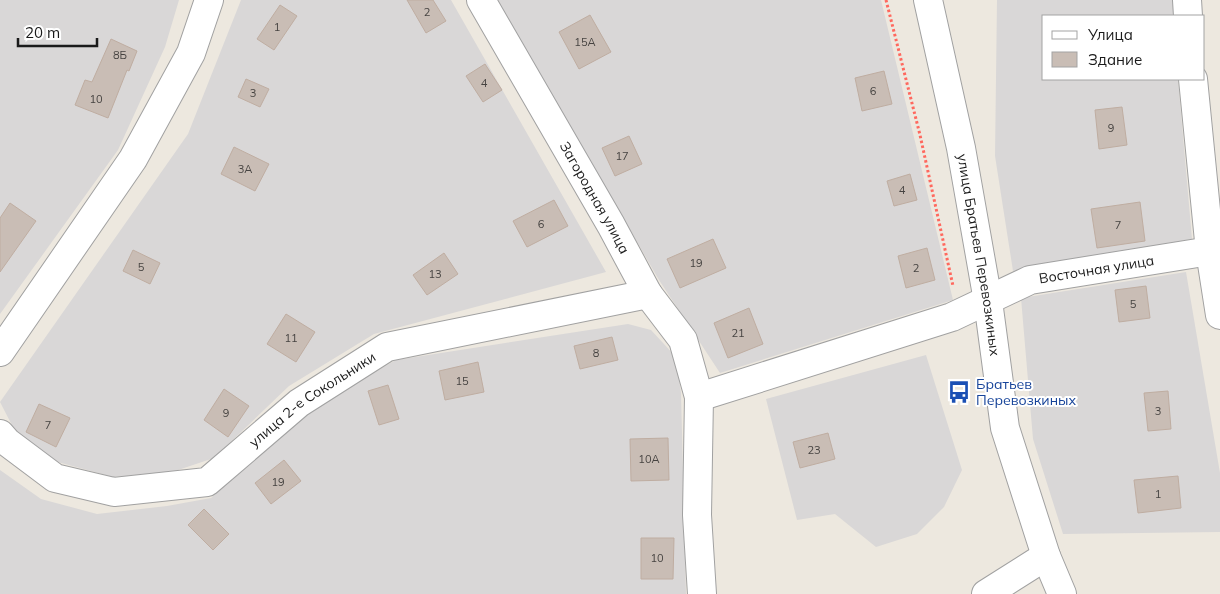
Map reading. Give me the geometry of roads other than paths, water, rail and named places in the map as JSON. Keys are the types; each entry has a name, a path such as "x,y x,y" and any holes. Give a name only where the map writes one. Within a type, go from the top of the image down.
{"street":[{"path":"0,352 133,159 191,53 209,0"},
{"name":"Загородная улица","path":"482,0 611,225 648,294 683,340 699,397 697,516 702,594"},
{"name":"улица Братьев Перевозкиных","path":"928,0 961,148 988,301 1005,428 1046,556 1062,594"},
{"path":"1187,0 1188,15"},
{"path":"1193,80 1210,252 1220,315"},
{"name":"Восточная улица","path":"988,301 1030,280 1210,252"},
{"name":"улица 2-е Сокольники","path":"0,434 7,442 55,478 114,492 207,482 299,403 387,347 648,294"},
{"path":"699,397 952,317 988,301"},
{"path":"986,594 1046,556"}],"place":[{"name":"Братьев Перевозкиных","path":"959,392"}]}
